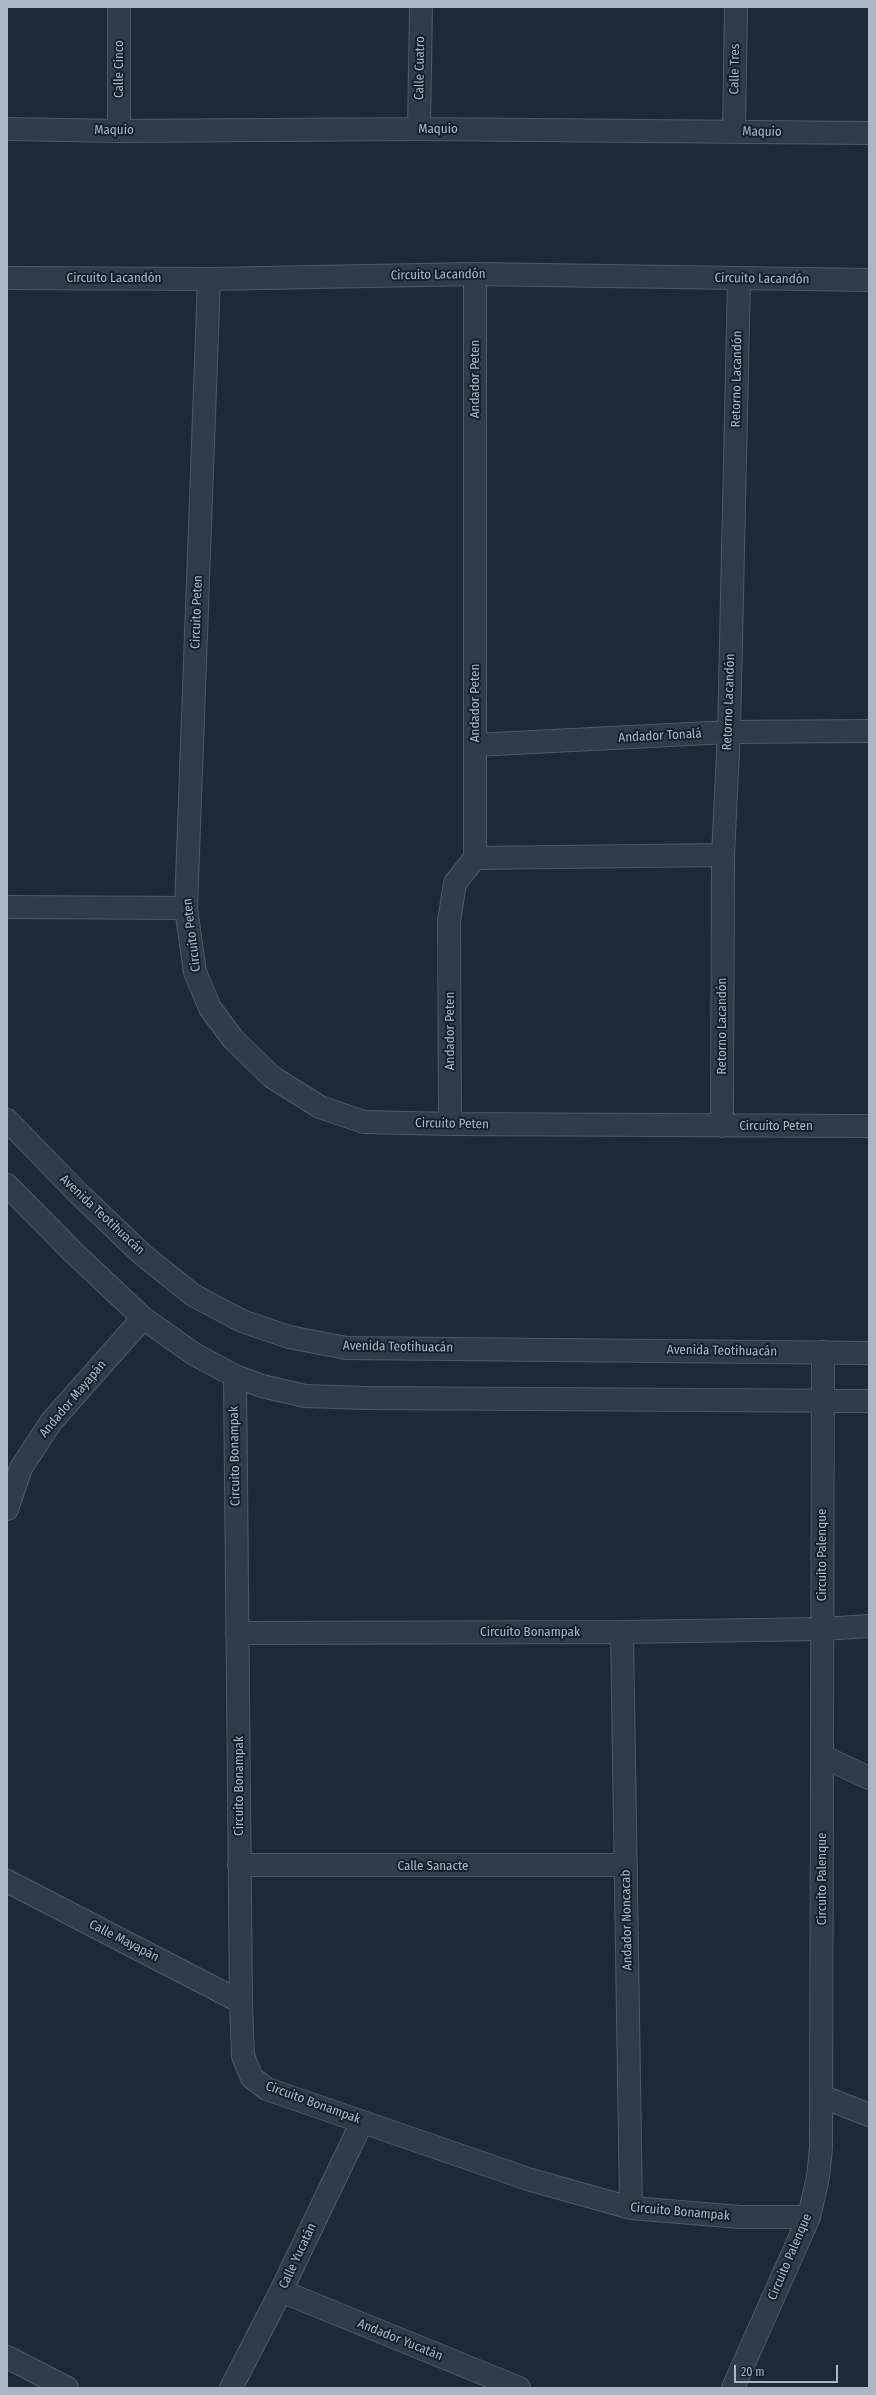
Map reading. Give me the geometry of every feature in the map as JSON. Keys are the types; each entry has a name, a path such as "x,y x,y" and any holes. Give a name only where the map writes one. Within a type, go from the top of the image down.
{"street":[{"name":"Calle Cinco","path":"119,7 119,131"},
{"name":"Calle Cuatro","path":"419,129 421,7"},
{"name":"Calle Tres","path":"734,131 736,7"},
{"name":"Maquio","path":"7,129 119,131 419,129 869,133"},
{"name":"Circuito Lacandón","path":"7,278 209,279 475,274 869,280"},
{"name":"Andador Peten","path":"450,1124 449,921 455,883 475,858 475,274"},
{"name":"Circuito Peten","path":"209,279 186,908 195,972 210,1008 233,1039 272,1077 320,1107 364,1122 450,1124 869,1126"},
{"name":"Retorno Lacandón","path":"722,1126 723,855 729,732 739,279"},
{"name":"Andador Tonalá","path":"475,745 729,732 869,731"},
{"path":"475,858 723,855"},
{"path":"7,907 186,908"},
{"name":"Avenida Teotihuacán","path":"7,1120 84,1200 143,1255 193,1295 242,1321 289,1337 346,1348 869,1353"},
{"path":"7,1185 74,1253 143,1318 194,1354 234,1376 262,1386 305,1396 367,1398 869,1401"},
{"name":"Andador Mayapán","path":"7,1510 21,1468 51,1422 143,1318"},
{"name":"Circuito Palenque","path":"733,2388 809,2217 818,2177 821,2148 823,1352"},
{"name":"Circuito Bonampak","path":"234,1376 241,2002 243,2056 252,2078 267,2089 531,2180 631,2208 740,2217 809,2217"},
{"name":"Circuito Bonampak","path":"237,1633 622,1632 822,1629 869,1626"},
{"name":"Andador Noncacab","path":"622,1632 631,2208"},
{"path":"822,1756 869,1778"},
{"name":"Calle Sanacte","path":"239,1865 626,1865"},
{"name":"Calle Mayapán","path":"7,1881 241,2002"},
{"path":"821,2096 869,2115"},
{"name":"Calle Yucatán","path":"231,2388 281,2291 362,2122"},
{"name":"Andador Yucatán","path":"281,2291 519,2388"},
{"path":"7,2358 67,2388"}]}
